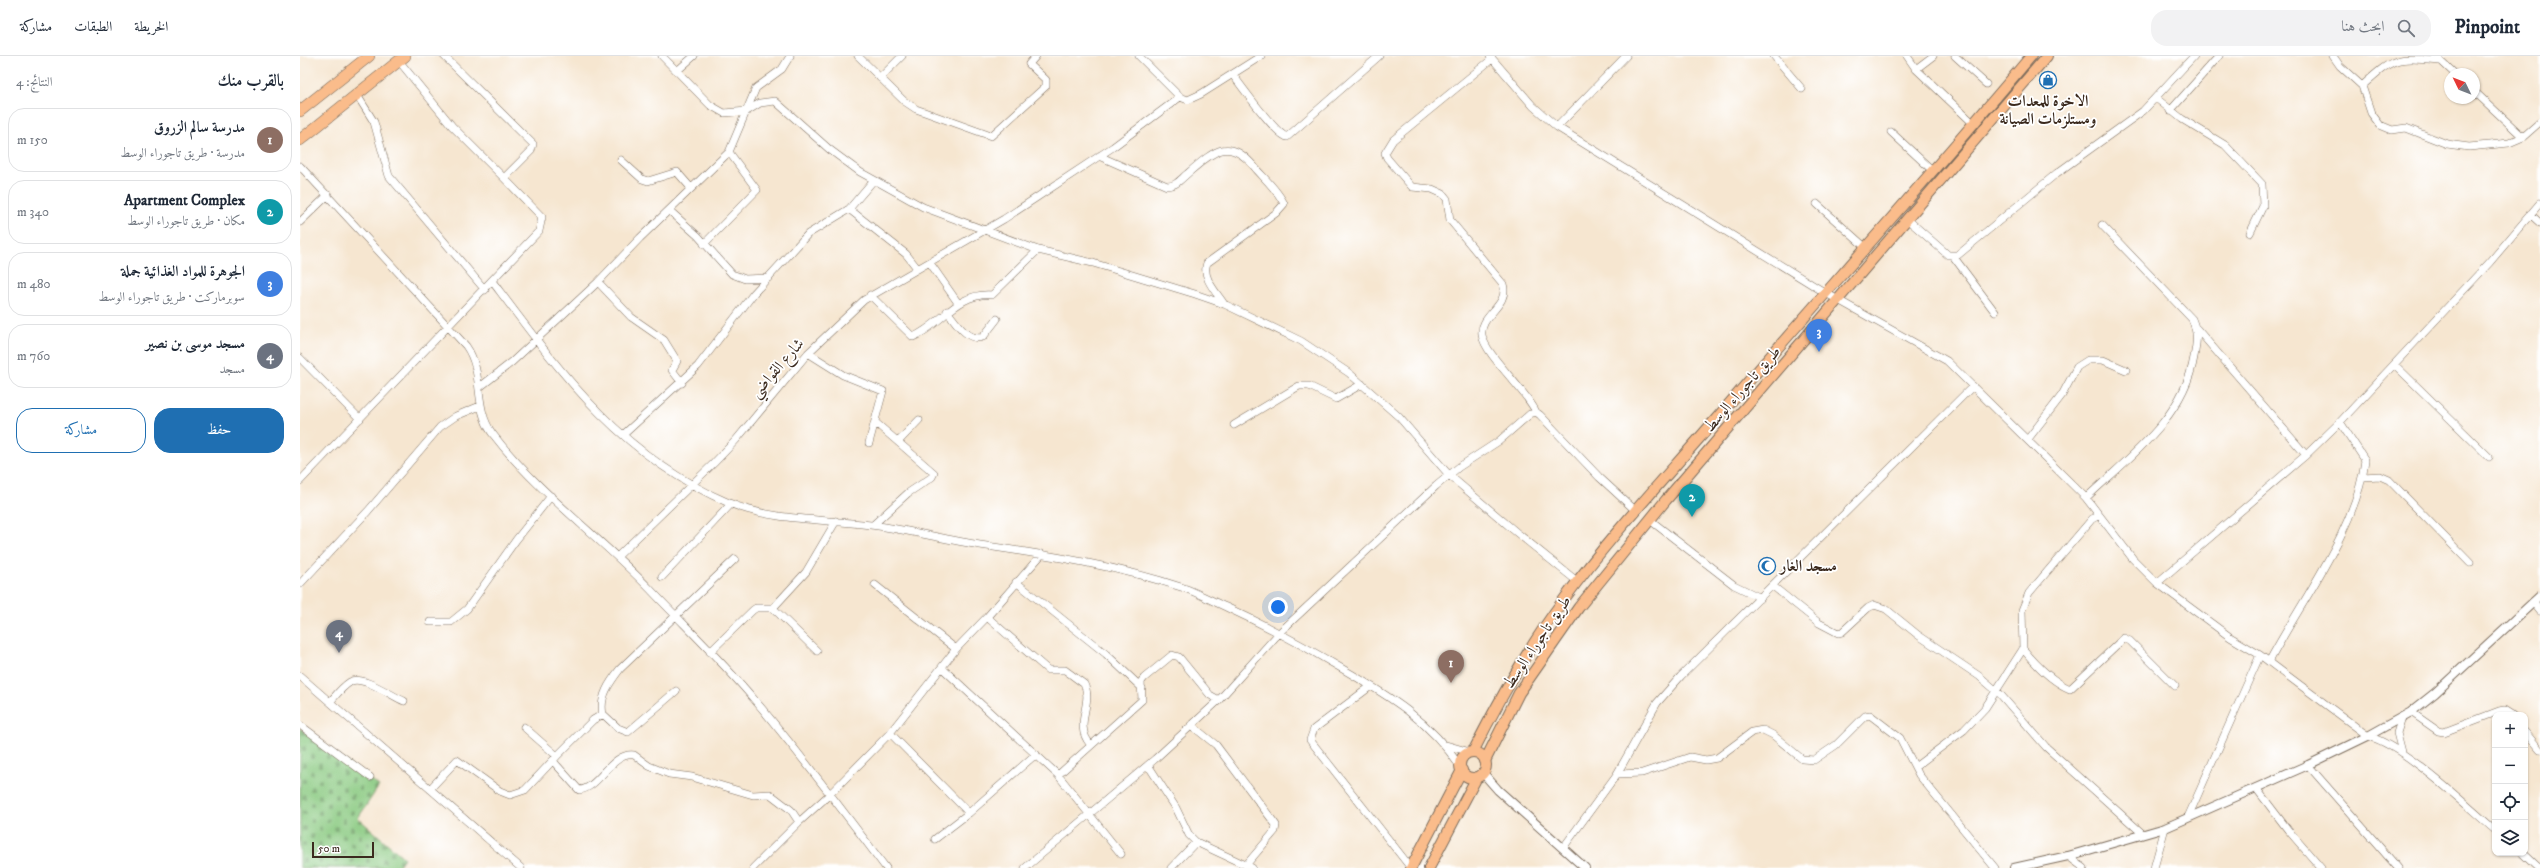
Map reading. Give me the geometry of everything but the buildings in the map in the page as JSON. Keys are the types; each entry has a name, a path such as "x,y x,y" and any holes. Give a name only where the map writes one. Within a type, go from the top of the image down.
{"highway":[{"path":"300,111 369,56"},
{"path":"300,140 402,59"}],"main road":[{"path":"1411,868 1461,769 1462,758 1472,752 1506,686 1578,582 1636,511 1824,292 1933,171 2031,56"},
{"name":"طريق تاجوراء الوسط","path":"1485,761 1519,693 1578,607 1650,520 2047,56"},
{"path":"1429,868 1480,775 1485,761 1480,754 1472,752"},
{"path":"1461,769 1468,776 1480,775"}],"street":[{"path":"444,56 533,144 531,151 504,178"},
{"path":"662,56 710,105 724,113 747,111 760,103 775,101 829,149 873,181 923,207 1038,250 1147,278 1224,304 1301,341 1362,384 1399,417 1449,475 1578,582"},
{"path":"677,71 694,56"},
{"path":"480,387 512,362 598,282 640,238 670,211 691,188 729,152 756,88 782,69 790,56"},
{"path":"858,56 916,110 991,136 1046,86 1046,80 1029,64 1036,56"},
{"path":"880,78 902,56"},
{"path":"1139,56 1184,99 1193,98 1261,56"},
{"path":"1232,74 1267,118 1282,135 1287,137 1379,56"},
{"path":"1557,127 1626,56"},
{"path":"1774,56 1802,89"},
{"path":"1907,56 1916,69 1974,124"},
{"path":"1916,69 1933,56"},
{"path":"1955,56 1986,84"},
{"path":"1953,256 1964,250 2057,173 2124,126 2156,98 2194,56"},
{"path":"2170,111 2219,56"},
{"path":"2333,56 2340,66 2362,86 2371,113 2380,125 2392,130 2406,128 2419,131 2432,139 2459,147 2497,145 2523,137 2540,122"},
{"path":"1636,511 1599,477 1586,461 1536,412 1526,395 1494,357 1482,335 1482,330 1488,318 1504,297 1503,284 1450,220 1447,199 1443,194 1432,189 1412,187 1387,158 1385,153 1393,140 1491,57 1533,106 1557,127 1824,292 1934,353 1947,362 2028,439 2086,498 2098,516 2133,559 2157,583 2230,636 2260,655 2368,736 2383,741 2403,754 2492,828"},
{"path":"2362,86 2383,65 2399,57 2438,58 2449,68"},
{"path":"300,481 448,326 485,290 539,231 542,221 534,208 452,126 402,59"},
{"path":"357,95 374,122 389,176 485,290"},
{"name":"شارع القواضي","path":"617,557 692,485 736,440 808,353 870,295 917,268 930,263 984,231 1099,156 1180,96"},
{"path":"2480,97 2523,137"},
{"path":"2156,98 2170,111 2225,145 2262,184 2263,206 2250,233"},
{"path":"1890,132 1933,171"},
{"path":"1099,156 1167,186 1176,185 1204,160 1224,149 1232,148 1246,156 1284,204 1276,213 1206,263 1205,268 1208,279 1224,304"},
{"path":"704,244 757,190 729,152"},
{"path":"621,160 642,179 648,181 676,172 691,188"},
{"path":"300,166 448,326 471,353 480,387 480,406 485,422 491,432 521,466 617,557 752,697 830,794 886,868"},
{"path":"623,435 682,383 709,352 768,278 811,231 849,209 873,181"},
{"path":"300,222 328,195"},
{"path":"2157,583 2306,455 2340,422 2395,365 2540,203"},
{"path":"1817,204 1865,247"},
{"path":"849,209 906,254 917,268"},
{"path":"670,211 736,277 745,279 768,278"},
{"path":"2530,214 2540,223"},
{"path":"1907,219 1948,255 1953,256 1994,312"},
{"path":"2086,498 2166,419 2179,402 2187,386 2194,362 2198,336 2192,319 2102,225"},
{"path":"870,295 914,337 958,303 975,296 992,295 1038,250"},
{"path":"930,263 958,303"},
{"path":"492,282 569,382 623,435 692,485 731,504 766,515 873,525 1042,554 1137,574 1187,589 1280,632 1371,686 1415,715 1446,745 1461,769"},
{"path":"598,282 630,317 664,340 678,361 672,370 682,383"},
{"path":"947,311 969,336 974,338 983,337 997,319"},
{"path":"2196,327 2306,455"},
{"path":"808,353 843,375 882,390 883,395 869,443"},
{"path":"300,358 360,419"},
{"path":"2028,439 2062,395 2077,367 2088,360 2103,360 2126,370"},
{"path":"2395,365 2489,457"},
{"path":"1234,425 1299,386 1309,386 1336,399 1362,384"},
{"path":"1563,848 1616,774 1657,703 1681,676 1774,586 1973,386"},
{"path":"300,584 368,511 440,426 456,416 480,406"},
{"path":"1025,868 1148,765 1219,700 1280,632 1449,475 1500,441 1530,414 1536,412"},
{"path":"898,442 919,420"},
{"path":"873,525 908,493 934,476 934,472 876,422"},
{"path":"2269,662 2298,608 2320,574 2344,525 2363,477 2365,460 2340,422"},
{"path":"2363,477 2380,476 2389,480 2470,563"},
{"path":"430,622 451,622 467,609 516,540 552,496"},
{"path":"662,577 731,504"},
{"path":"1915,767 1964,730 1985,708 2023,649 2022,610 2028,593 2065,547 2092,519 2098,516"},
{"path":"1650,520 1734,585 1761,598"},
{"path":"773,608 806,572 836,522"},
{"path":"752,868 830,794 890,734 956,649 987,617 1042,554"},
{"path":"676,691 628,732 618,728 603,714 603,698 614,677 675,616 735,560"},
{"path":"1016,582 1106,654 1142,688"},
{"path":"875,585 956,649"},
{"path":"1774,586 1819,623 1838,633 1842,632 1868,608 1874,605 1886,609 1918,635 1960,661 1996,691 2046,747 2143,834"},
{"path":"2014,868 2068,856 2165,828 2308,765 2368,736 2411,712 2435,693 2540,596"},
{"path":"2533,602 2540,611"},
{"path":"710,652 756,608 773,608 816,651"},
{"path":"987,617 1048,670 1065,670 1084,684 1086,689 1083,716 1084,733 1090,744"},
{"path":"2023,649 2037,666 2060,685 2070,688 2124,638 2130,641 2175,686"},
{"path":"1058,775 1090,744 1142,700 1144,678 1167,658 1175,655 1210,695 1219,700"},
{"path":"2188,817 2260,655"},
{"path":"942,668 1058,775 1090,813 1121,854"},
{"path":"300,676 521,868"},
{"path":"330,702 351,680 367,682 404,701"},
{"path":"1371,686 1314,729 1310,740 1411,868"},
{"path":"2496,712 2504,710 2507,712"},
{"path":"2411,712 2438,731 2444,732 2492,714"},
{"path":"430,789 457,760 500,791 510,795 525,790 593,720 603,714"},
{"path":"1616,774 1642,773 1690,757 1706,760 1717,758 1752,732 1763,730 1773,735 1802,759 1814,760 1836,746 1865,716 1870,715 1900,738 1915,767 1995,868"},
{"path":"2402,717 2397,733 2398,745 2403,754"},
{"path":"300,725 370,777"},
{"path":"1148,765 1176,808 1189,835 1196,842 1249,866 1275,831 1276,825 1216,745 1192,725"},
{"path":"524,727 555,759 579,790 589,785 621,757 634,755 649,766 669,774 692,777 753,795 770,794 791,810 799,822"},
{"path":"890,734 969,813"},
{"path":"2528,736 2540,750"},
{"path":"1446,745 1472,752"},
{"path":"935,838 969,813 1036,754"},
{"path":"2308,765 2398,868"},
{"path":"1480,775 1585,868"},
{"path":"2256,788 2288,830 2321,868"},
{"path":"2154,868 2165,828"},
{"path":"1171,868 1196,842"},
{"path":"2068,856 2084,868"},
{"path":"2526,856 2539,868"}],"green space":[{"path":"300,728 379,786 358,818 404,858 397,868 300,868"}],"place":[{"name":"الاخوة للمعدات ومستلزمات الصيانة","path":"2048,80"},
{"name":"الجوهرة للمواد الغذائية جملة","path":"1819,352"},
{"name":"Apartment Complex","path":"1692,517"},
{"name":"مسجد الغار","path":"1767,566"},
{"name":"مسجد موسى بن نصير","path":"339,653"},
{"name":"مدرسة سالم الزروق","path":"1451,683"}]}
